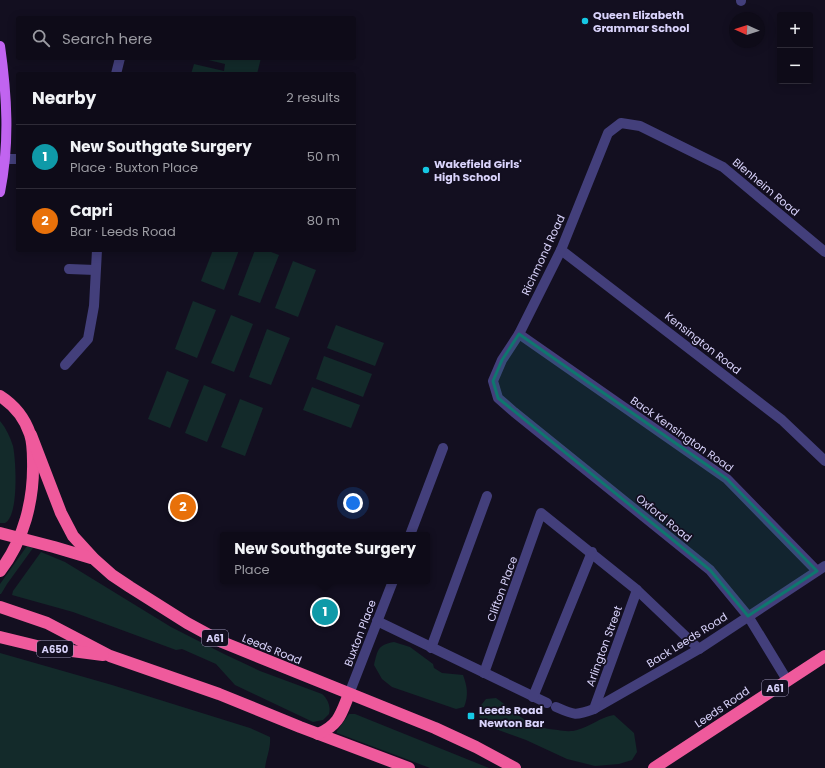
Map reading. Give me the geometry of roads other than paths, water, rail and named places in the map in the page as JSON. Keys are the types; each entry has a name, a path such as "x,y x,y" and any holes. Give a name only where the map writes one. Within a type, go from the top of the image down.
{"highway":[{"name":"A61","path":"0,396 11,404 18,412 31,435 33,455 33,482 29,507 20,537 10,557 0,571"},
{"name":"Leeds Road","path":"31,435 68,527 79,544 94,559 130,588 208,635 233,647 442,731 511,765 527,768"},
{"path":"0,533 20,537 94,559"},
{"path":"0,607 47,623 110,656 219,694 318,734 409,768"},
{"name":"A650","path":"0,637 41,648 110,656"},
{"name":"Leeds Road","path":"654,768 825,656"},
{"path":"318,734 330,728 336,722 349,694"}],"main road":[{"path":"0,46 7,102 5,158 0,192"}],"street":[{"path":"116,72 120,60"},
{"name":"Richmond Road","path":"498,398 493,381 502,360 519,334 561,250 608,133 621,123"},
{"name":"Blenheim Road","path":"621,123 640,126 723,167 825,252"},
{"path":"5,158 16,159"},
{"name":"Kensington Road","path":"561,250 782,420 825,461"},
{"path":"65,365 88,339 94,306 97,252"},
{"path":"69,268 95,270"},
{"name":"Back Kensington Road","path":"519,334 727,479 821,568"},
{"name":"Oxford Road","path":"498,398 710,570 748,616 788,680"},
{"path":"411,532 443,448"},
{"path":"431,648 487,496"},
{"name":"Clifton Place","path":"484,673 541,513 592,552"},
{"path":"533,697 592,552 637,590 699,649"},
{"name":"Back Leeds Road","path":"377,621 533,697 573,715 582,714 594,710 699,649 821,568"},
{"name":"Buxton Place","path":"349,694 392,584"},
{"name":"Arlington Street","path":"594,710 637,590"}],"place":[{"name":"Queen Elizabeth Grammar School","path":"585,21"},
{"name":"Wakefield Girls' High School","path":"426,170"},
{"name":"Capri","path":"183,507"},
{"name":"New Southgate Surgery","path":"325,612"},
{"name":"Leeds Road Newton Bar","path":"471,716"}]}
